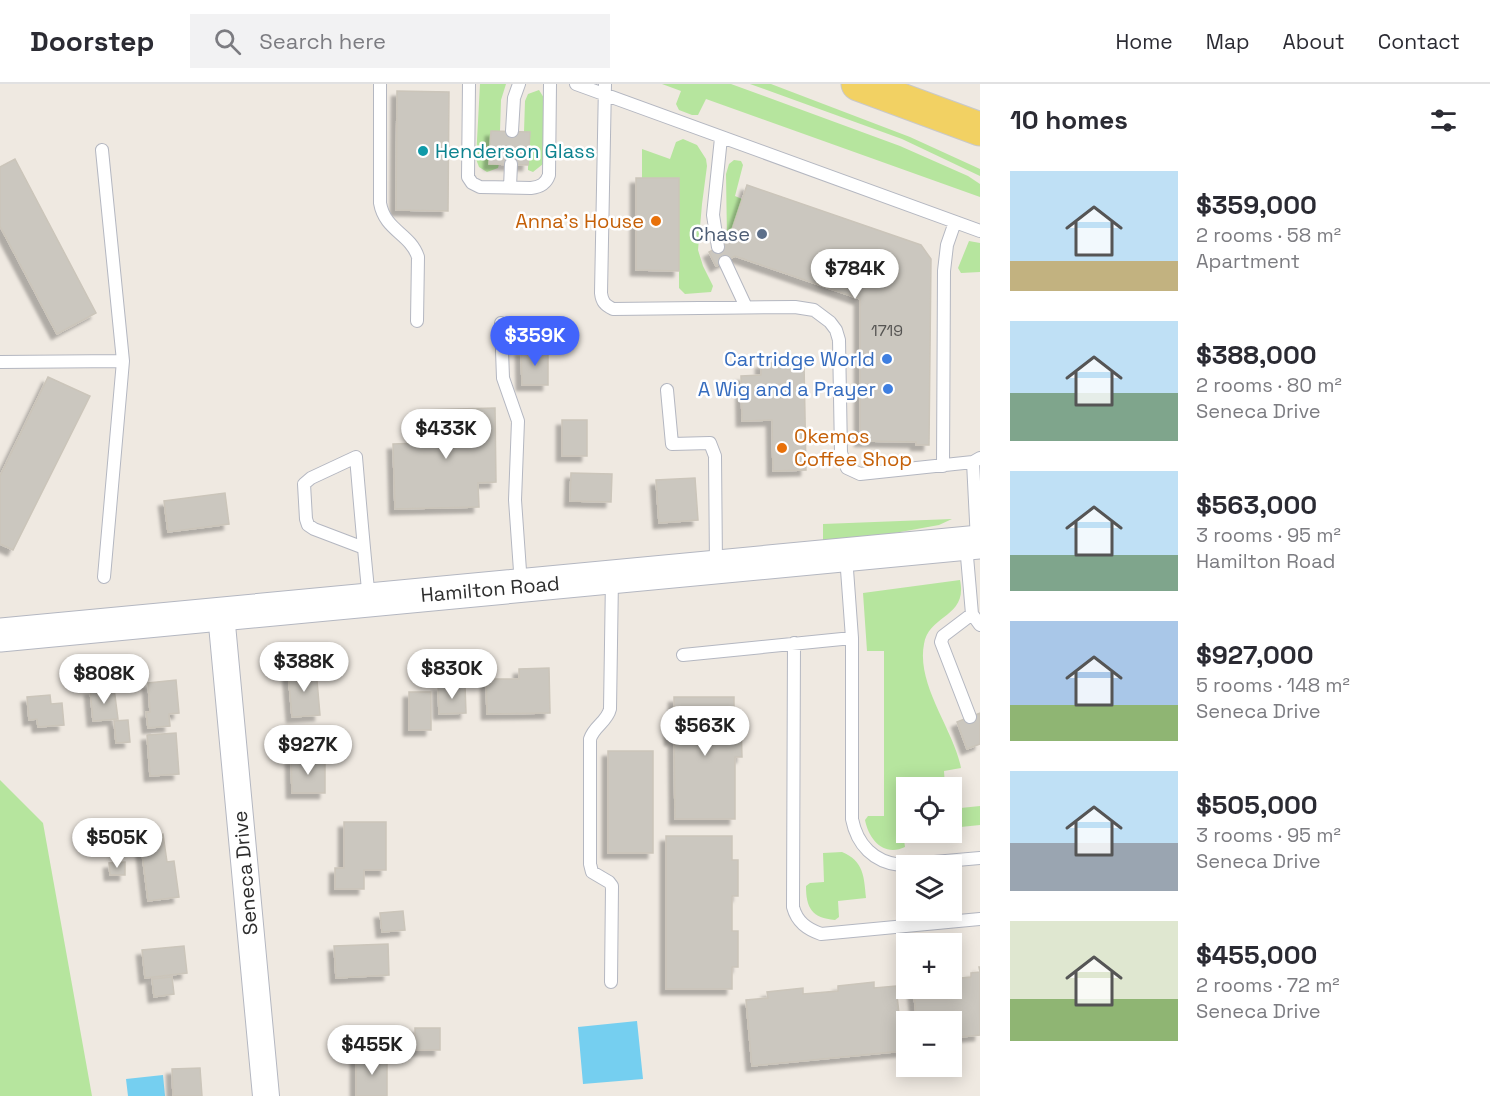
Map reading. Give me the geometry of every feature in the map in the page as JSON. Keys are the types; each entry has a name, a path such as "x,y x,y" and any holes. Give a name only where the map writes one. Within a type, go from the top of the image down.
{"main road":[{"path":"858,84 980,129"}],"street":[{"name":"Hamilton Road","path":"0,635 974,543"},
{"name":"Seneca Drive","path":"221,614 266,1096"}],"lane":[{"path":"380,84 380,203 389,224 416,250 418,257 417,321"},
{"path":"469,84 468,177 472,183 480,187 539,187 548,180 550,84"},
{"path":"512,131 514,98 519,84"},
{"path":"576,84 604,89 721,138 980,231"},
{"path":"604,89 601,293 603,302 613,309 805,307 814,310 830,322 839,340 840,453 847,468 860,474 943,466 976,460 972,614 980,626"},
{"path":"717,247 713,215 721,138"},
{"path":"102,150 123,361 104,577"},
{"path":"510,187 511,164"},
{"path":"943,466 944,271 947,245 955,222"},
{"path":"724,262 746,307"},
{"path":"501,323 503,378 518,422 515,500 521,586"},
{"path":"0,362 123,361"},
{"path":"667,390 672,444 710,443 715,456 716,567"},
{"path":"364,548 314,529 306,519 304,484 311,478 356,457 369,600"},
{"path":"846,555 852,638 852,819 858,838 868,852 891,864 980,858"},
{"path":"611,982 612,886 592,872 590,868 590,739 595,728 607,717 610,709 612,577"},
{"path":"970,717 941,642 943,636 972,614"},
{"path":"683,654 852,638"},
{"path":"794,643 793,907 796,916 810,930 821,934 980,919"}],"green space":[{"path":"480,84 506,84 501,100 500,131 491,131 489,163 499,164 498,168 487,172 479,167 476,159"},
{"path":"662,84 731,84 900,146 968,176 980,184 980,197 706,99 698,115 692,115 679,110 676,104 681,91"},
{"path":"750,84 771,84 910,137 980,169 980,176 902,139"},
{"path":"539,90 544,98 543,164 533,172 528,170 530,133 524,132 525,101 528,94"},
{"path":"683,139 697,145 706,159 698,250 713,286 711,292 685,294 679,288 679,178 642,178 642,149 670,159 676,142"},
{"path":"734,160 741,161 743,165 735,196 742,199 728,242 726,174 729,164"},
{"path":"969,241 980,243 980,272 961,273 958,268"},
{"path":"952,519 939,525 823,546 823,524"},
{"path":"960,580 961,592 958,602 927,634 923,660 930,691 951,738 961,768 944,771 944,777 896,777 896,843 904,843 905,847 897,850 890,850 879,845 870,834 865,820 868,816 884,816 884,651 867,651 863,593"},
{"path":"0,780 43,823 92,1096 0,1096"},
{"path":"980,806 980,825 962,827 962,808"},
{"path":"842,852 855,860 862,870 866,898 838,901 839,917 835,920 827,919 816,914 809,906 806,886 810,883 824,882 823,853"}],"water":[{"path":"637,1021 643,1079 583,1084 578,1027"},
{"path":"163,1075 165,1096 128,1096 126,1079"}],"building":[{"name":"Henderson Glass","path":"397,91 449,92 448,211 396,210"},
{"path":"491,131 530,132 528,165 489,164"},
{"path":"15,159 96,313 57,334 0,226 0,167"},
{"path":"636,178 679,178 679,271 636,270"},
{"path":"747,185 921,245 931,259 929,445 916,445 916,442 860,441 860,299 735,256 716,266 709,252 728,242"},
{"path":"521,350 548,350 548,385 522,385"},
{"path":"761,363 804,363 806,470 773,471 772,420 742,421 741,376 761,375"},
{"path":"48,377 90,396 13,550 0,544 0,476"},
{"path":"495,408 496,482 478,483 479,507 395,509 393,444 420,443 419,410"},
{"path":"562,420 587,420 587,456 562,456"},
{"path":"571,473 612,474 611,502 570,501"},
{"path":"695,478 698,520 659,523 656,480"},
{"path":"225,493 229,524 168,532 164,501"},
{"path":"549,668 550,713 487,714 486,679 519,679 519,669"},
{"path":"316,669 320,715 292,717 288,671"},
{"path":"176,680 179,713 169,714 170,726 148,728 146,712 150,712 148,683"},
{"path":"465,685 466,713 439,714 438,686"},
{"path":"114,688 118,719 93,721 90,690"},
{"path":"409,692 431,692 431,730 409,730"},
{"path":"50,695 51,704 62,703 64,725 38,727 37,719 29,720 27,697"},
{"path":"674,697 734,697 734,722 741,722 742,757 735,757 735,819 675,819 674,740 670,740 670,712 674,712"},
{"path":"980,713 980,744 967,749 957,722"},
{"path":"128,720 130,742 116,743 114,721"},
{"path":"176,733 179,774 150,776 147,735"},
{"path":"608,751 653,751 653,853 608,853"},
{"path":"325,758 325,793 292,793 291,759"},
{"path":"344,822 386,822 386,870 364,870 364,889 335,889 335,868 344,868"},
{"path":"163,834 167,862 174,861 179,897 148,901 140,837"},
{"path":"666,836 732,836 732,860 738,860 738,896 732,896 732,931 738,931 738,967 732,967 732,989 666,989"},
{"path":"125,862 125,875 110,875 109,863"},
{"path":"403,911 405,930 382,932 380,913"},
{"path":"388,944 389,975 336,978 334,946"},
{"path":"184,946 187,973 145,978 142,950"},
{"path":"980,972 980,1035 962,1037 962,1011 916,1011 914,999 962,999 962,978 971,977 971,973"},
{"path":"172,977 174,994 154,997 152,979"},
{"path":"874,982 874,988 896,986 899,1011 896,1011 896,1052 752,1066 746,1000 768,998 767,992 803,988 803,994 838,991 838,986"},
{"path":"415,1028 440,1028 440,1050 415,1050"},
{"path":"356,1055 387,1055 387,1096 356,1096"},
{"path":"200,1068 202,1096 173,1096 172,1069"}],"place":[{"name":"Henderson Glass","path":"423,151"},
{"name":"Anna's House","path":"656,221"},
{"name":"Chase","path":"762,234"},
{"name":"Cartridge World","path":"887,359"},
{"name":"A Wig and a Prayer","path":"888,389"},
{"name":"Okemos Coffee Shop","path":"782,448"}]}
